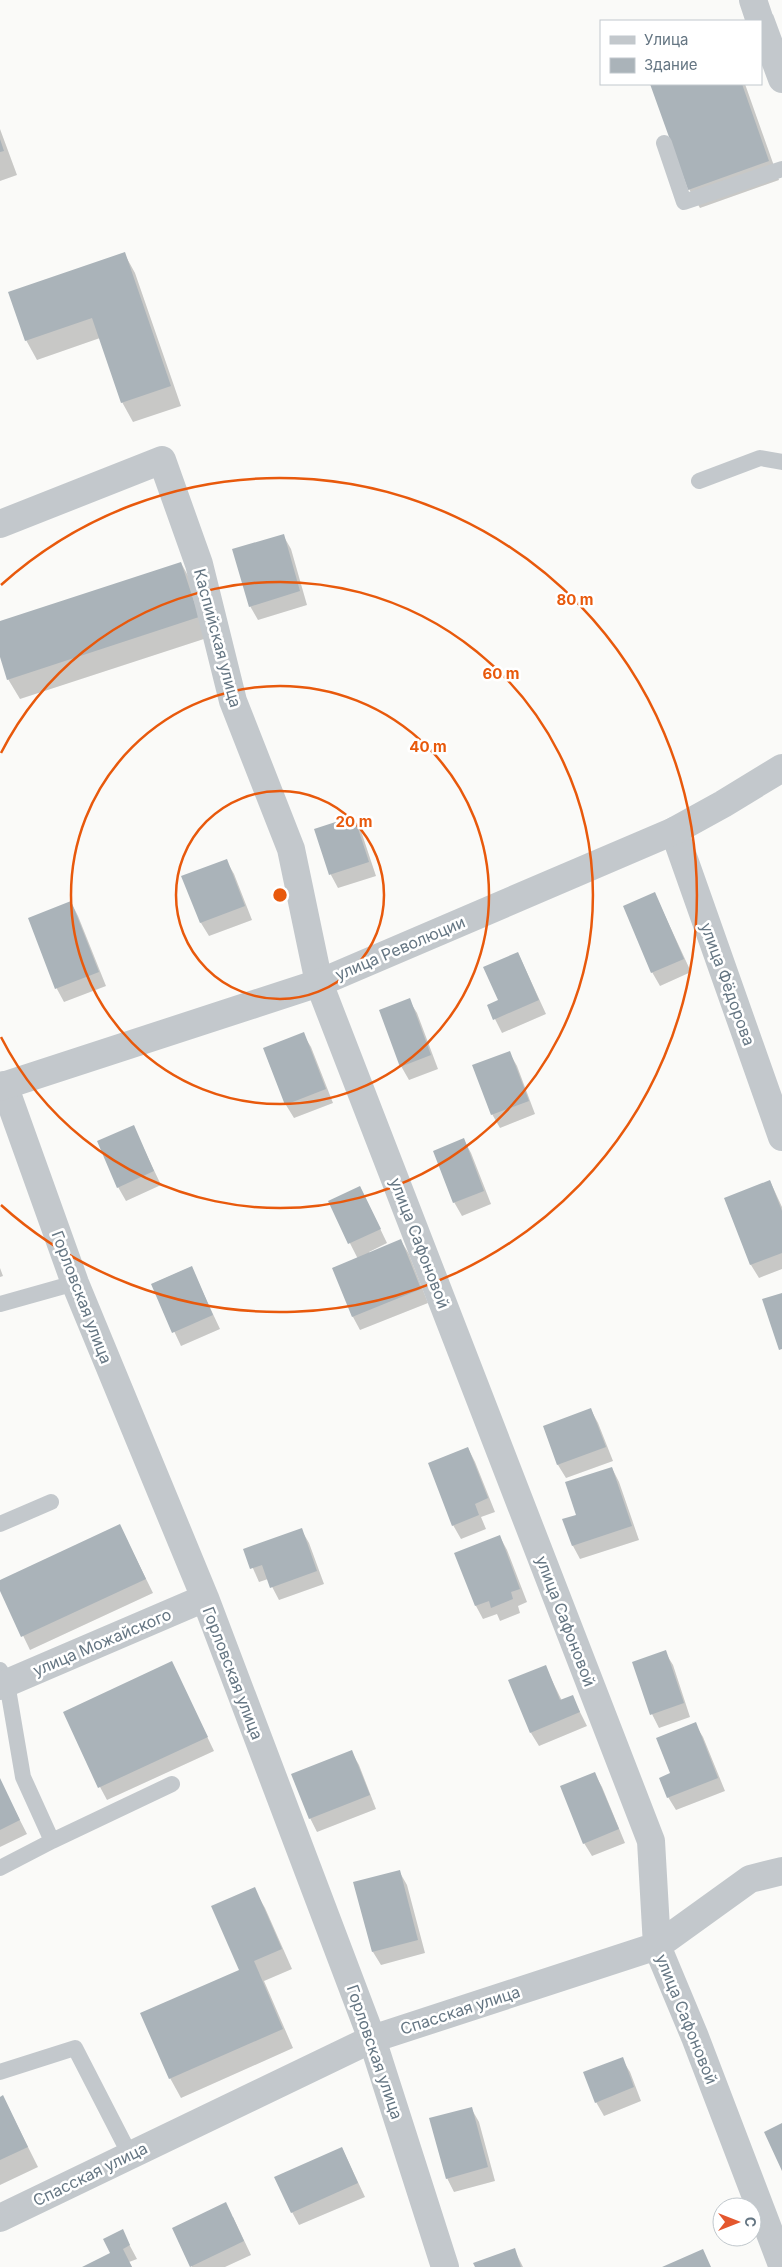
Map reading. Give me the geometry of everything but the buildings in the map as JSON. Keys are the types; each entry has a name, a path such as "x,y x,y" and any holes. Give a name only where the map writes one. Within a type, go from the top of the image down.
{"street":[{"path":"753,0 760,20"},
{"path":"762,25 782,79"},
{"name":"Каспийская улица","path":"0,524 162,460 199,564 233,701 290,849 319,983"},
{"name":"улица Революции","path":"2,1086 319,983 674,831 782,768"},
{"name":"улица Фёдорова","path":"674,831 782,1137"},
{"name":"улица Сафоновой","path":"319,983 651,1841 658,1946 695,2037 782,2265"},
{"name":"Горловская улица","path":"2,1086 75,1283 205,1598 372,2038 445,2267"},
{"name":"улица Можайского","path":"2,1680 205,1598"},
{"name":"Спасская улица","path":"0,2218 372,2038 658,1946 750,1879 782,1871"}],"lane":[{"path":"664,143 684,202 782,169"},
{"path":"699,481 760,458 782,462"},
{"path":"0,1304 75,1283"},
{"path":"0,1524 51,1502"},
{"path":"2,1680 23,1777 52,1842"},
{"path":"0,1868 172,1784"},
{"path":"0,2072 75,2048 130,2155"}]}
